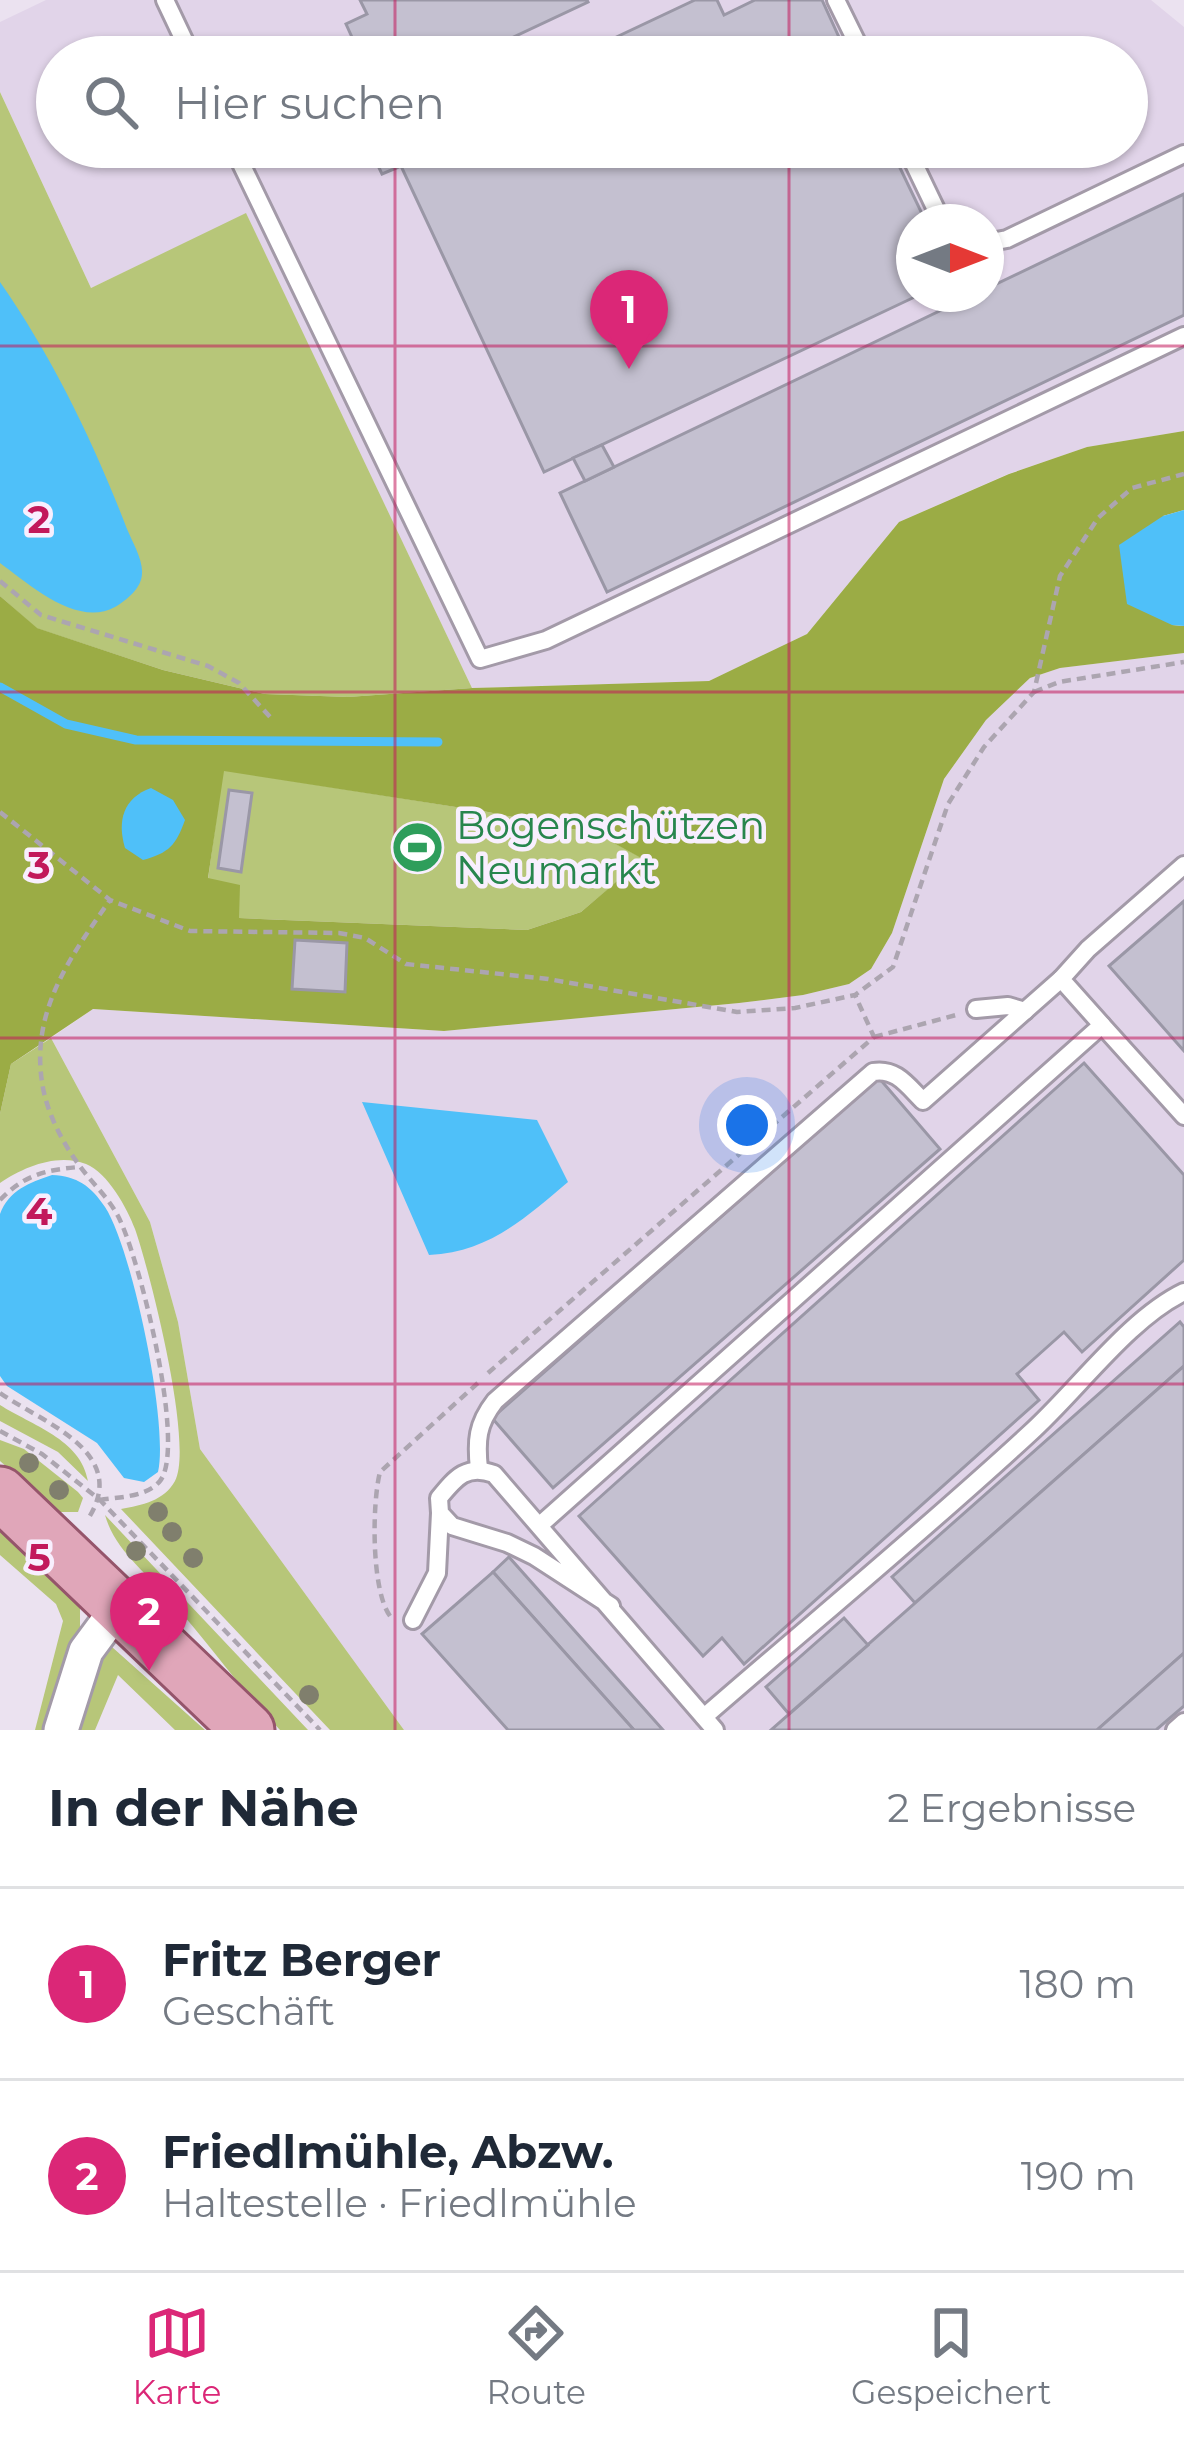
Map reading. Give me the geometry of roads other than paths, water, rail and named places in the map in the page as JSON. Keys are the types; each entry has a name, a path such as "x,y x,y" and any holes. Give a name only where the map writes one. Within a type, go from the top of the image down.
{"main road":[{"path":"0,1492 248,1730"}],"street":[{"path":"61,1730 86,1651 120,1604"}],"lane":[{"path":"165,0 182,36"},
{"path":"836,0 853,36"},
{"path":"1004,239 1184,154"},
{"path":"243,168 480,659 546,640 1184,336"},
{"path":"917,168 934,204"},
{"path":"479,1468 480,1419 495,1401 873,1072 887,1070 900,1077 923,1100 1184,865"},
{"path":"1061,979 1184,1116"},
{"path":"976,1010 1008,1006 1025,1011"},
{"path":"540,1525 1102,1025"},
{"path":"413,1620 436,1573 440,1498 454,1480 479,1468 494,1474 710,1724 1030,1434 1127,1335 1165,1301 1184,1292"},
{"path":"440,1513 452,1526 534,1556 611,1606"},
{"path":"1175,1730 1184,1722"}],"water":[{"path":"0,282 71,402 141,562 141,578 133,593 100,612 54,601 0,563"},
{"path":"1184,510 1184,626 1127,604 1119,545 1163,516"},
{"path":"151,788 173,800 185,820 170,847 143,860 125,848 122,820 128,804"},
{"path":"362,1102 537,1120 568,1182 521,1221 488,1240 429,1255"},
{"path":"52,1175 76,1180 94,1193 105,1207 126,1259 146,1337 158,1417 158,1472 144,1482 124,1478 97,1443 7,1386 0,1376 0,1214 14,1193"}],"waterway":[{"path":"0,687 66,724 136,740 438,742"}],"place":[{"name":"Fritz Berger","path":"629,369"},
{"name":"Bogenschützen Neumarkt","path":"417,847"},
{"name":"Friedlmühle, Abzw.","path":"149,1671"}]}
